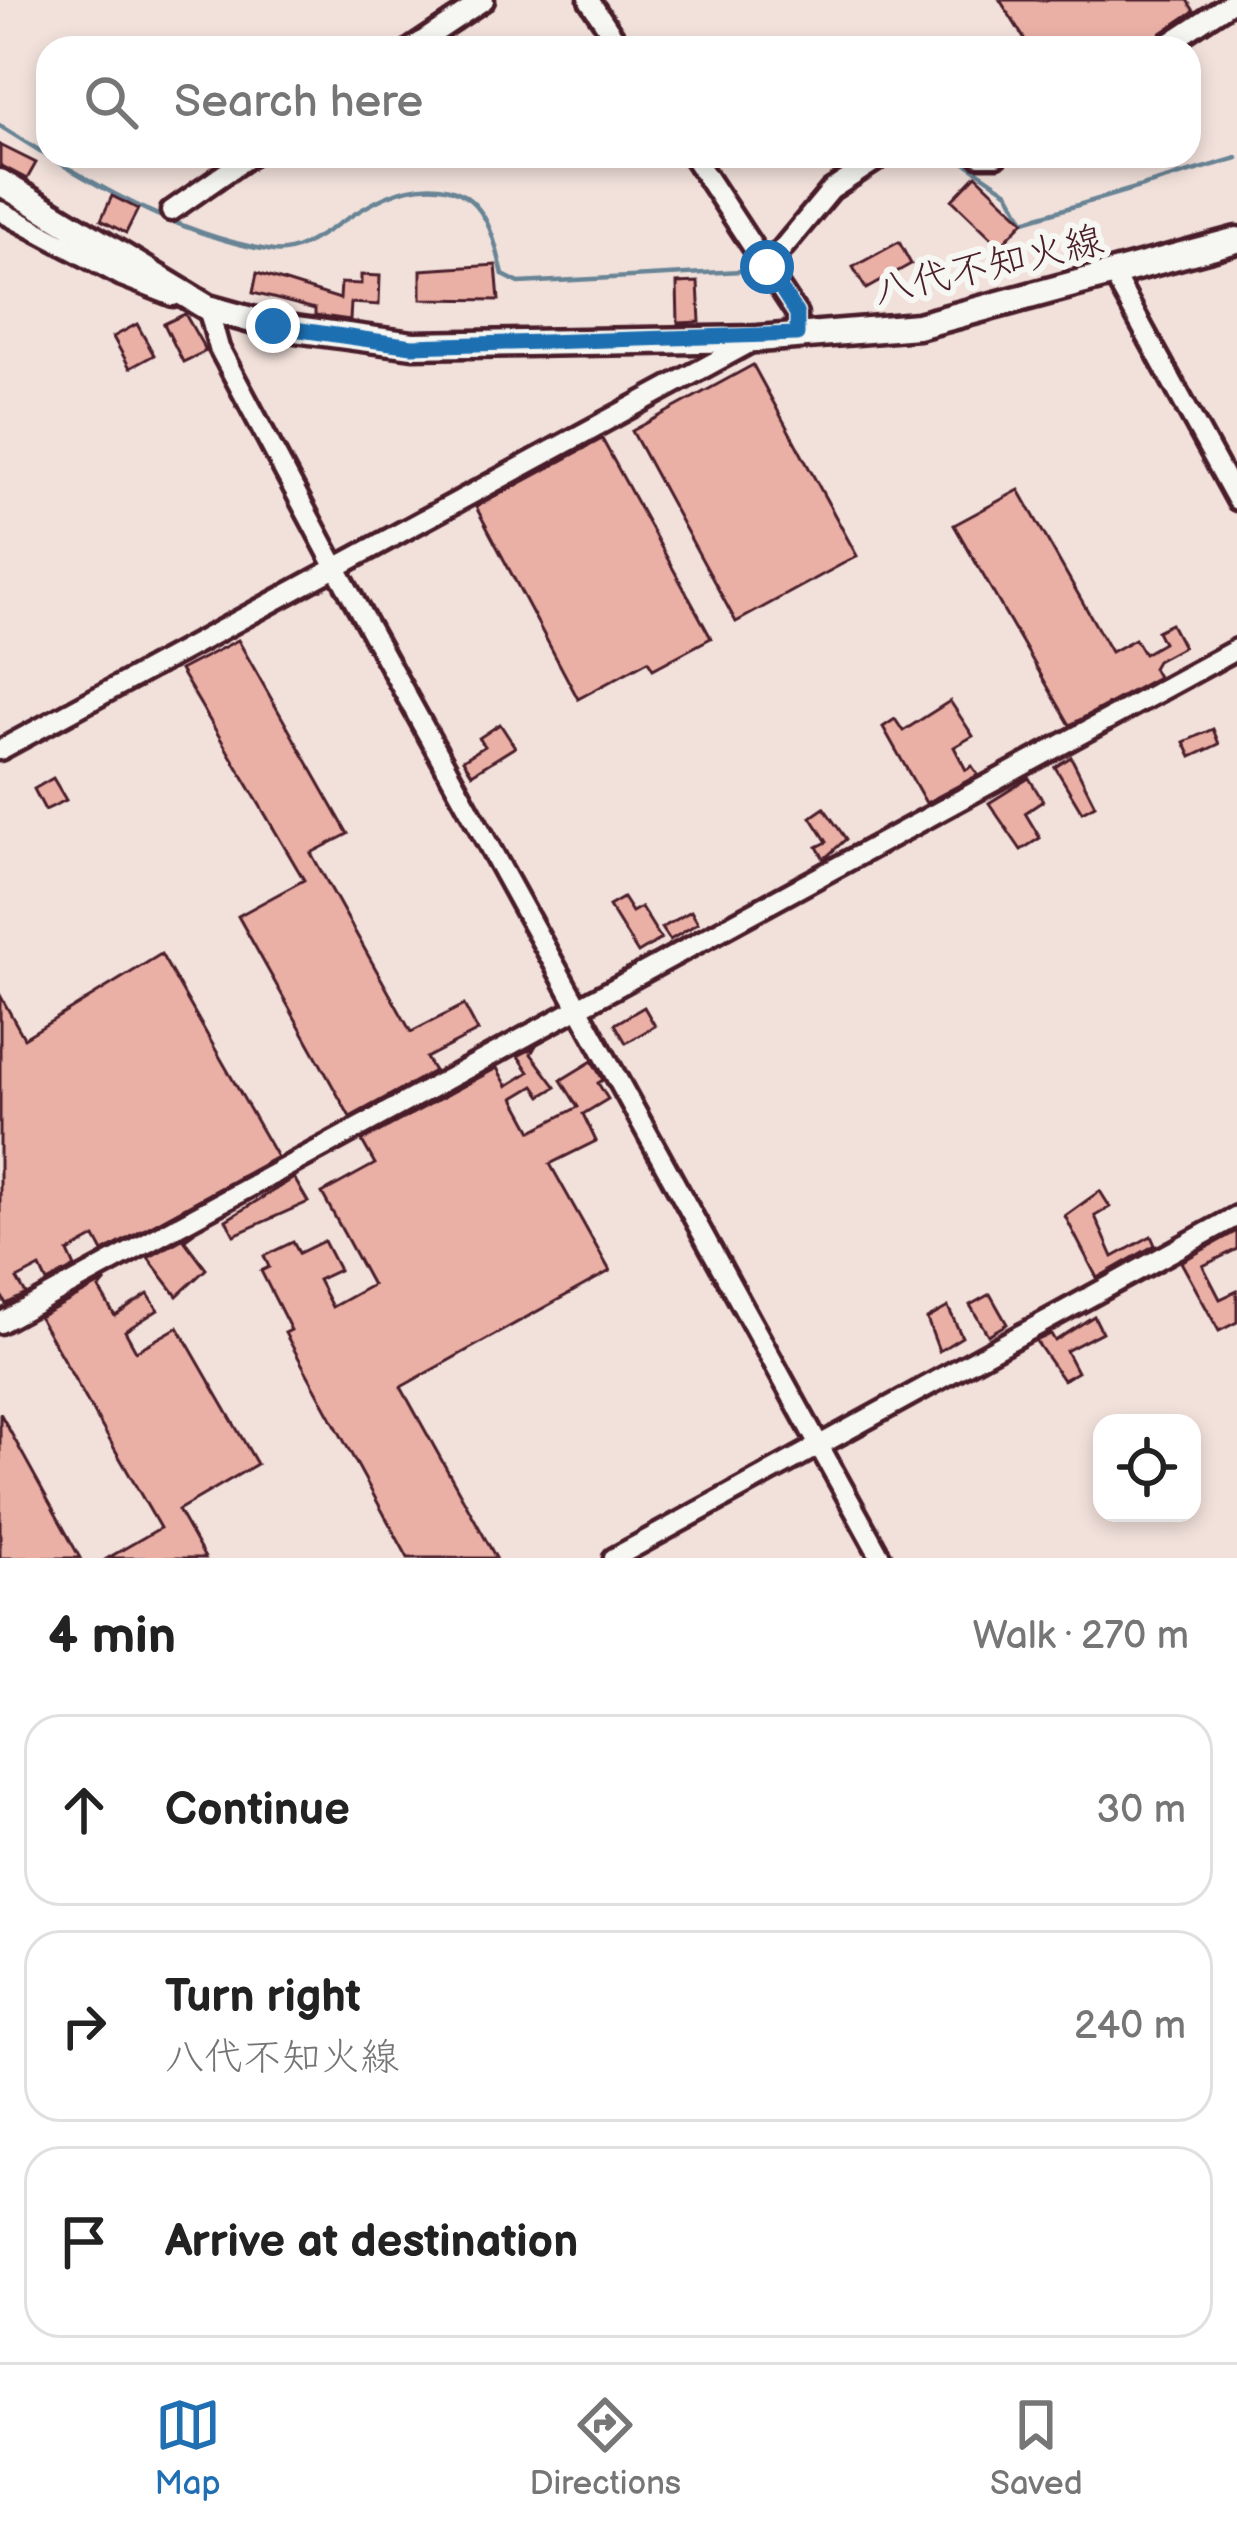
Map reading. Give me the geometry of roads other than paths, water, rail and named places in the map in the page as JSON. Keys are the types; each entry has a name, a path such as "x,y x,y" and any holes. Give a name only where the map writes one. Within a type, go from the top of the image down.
{"main road":[{"name":"八代不知火線","path":"0,182 209,317 412,346 758,339 918,326 1237,240"}],"street":[{"path":"430,36 484,0"},
{"path":"590,0 613,36"},
{"path":"1180,36 1235,0"},
{"path":"170,211 233,168"},
{"path":"701,168 797,314 797,334"},
{"path":"767,267 831,190 865,168"},
{"path":"0,212 209,317 335,566 881,1558"},
{"path":"1112,272 1237,500"},
{"path":"0,749 758,339"},
{"path":"0,1323 1237,649"},
{"path":"614,1558 1237,1216"}],"waterway":[{"path":"0,126 36,148"},
{"path":"973,168 1008,192 1024,221 1237,158"},
{"path":"70,168 165,218 273,251 307,243 390,195 439,187 455,191 477,207 491,232 503,275 519,283 760,270"}]}
